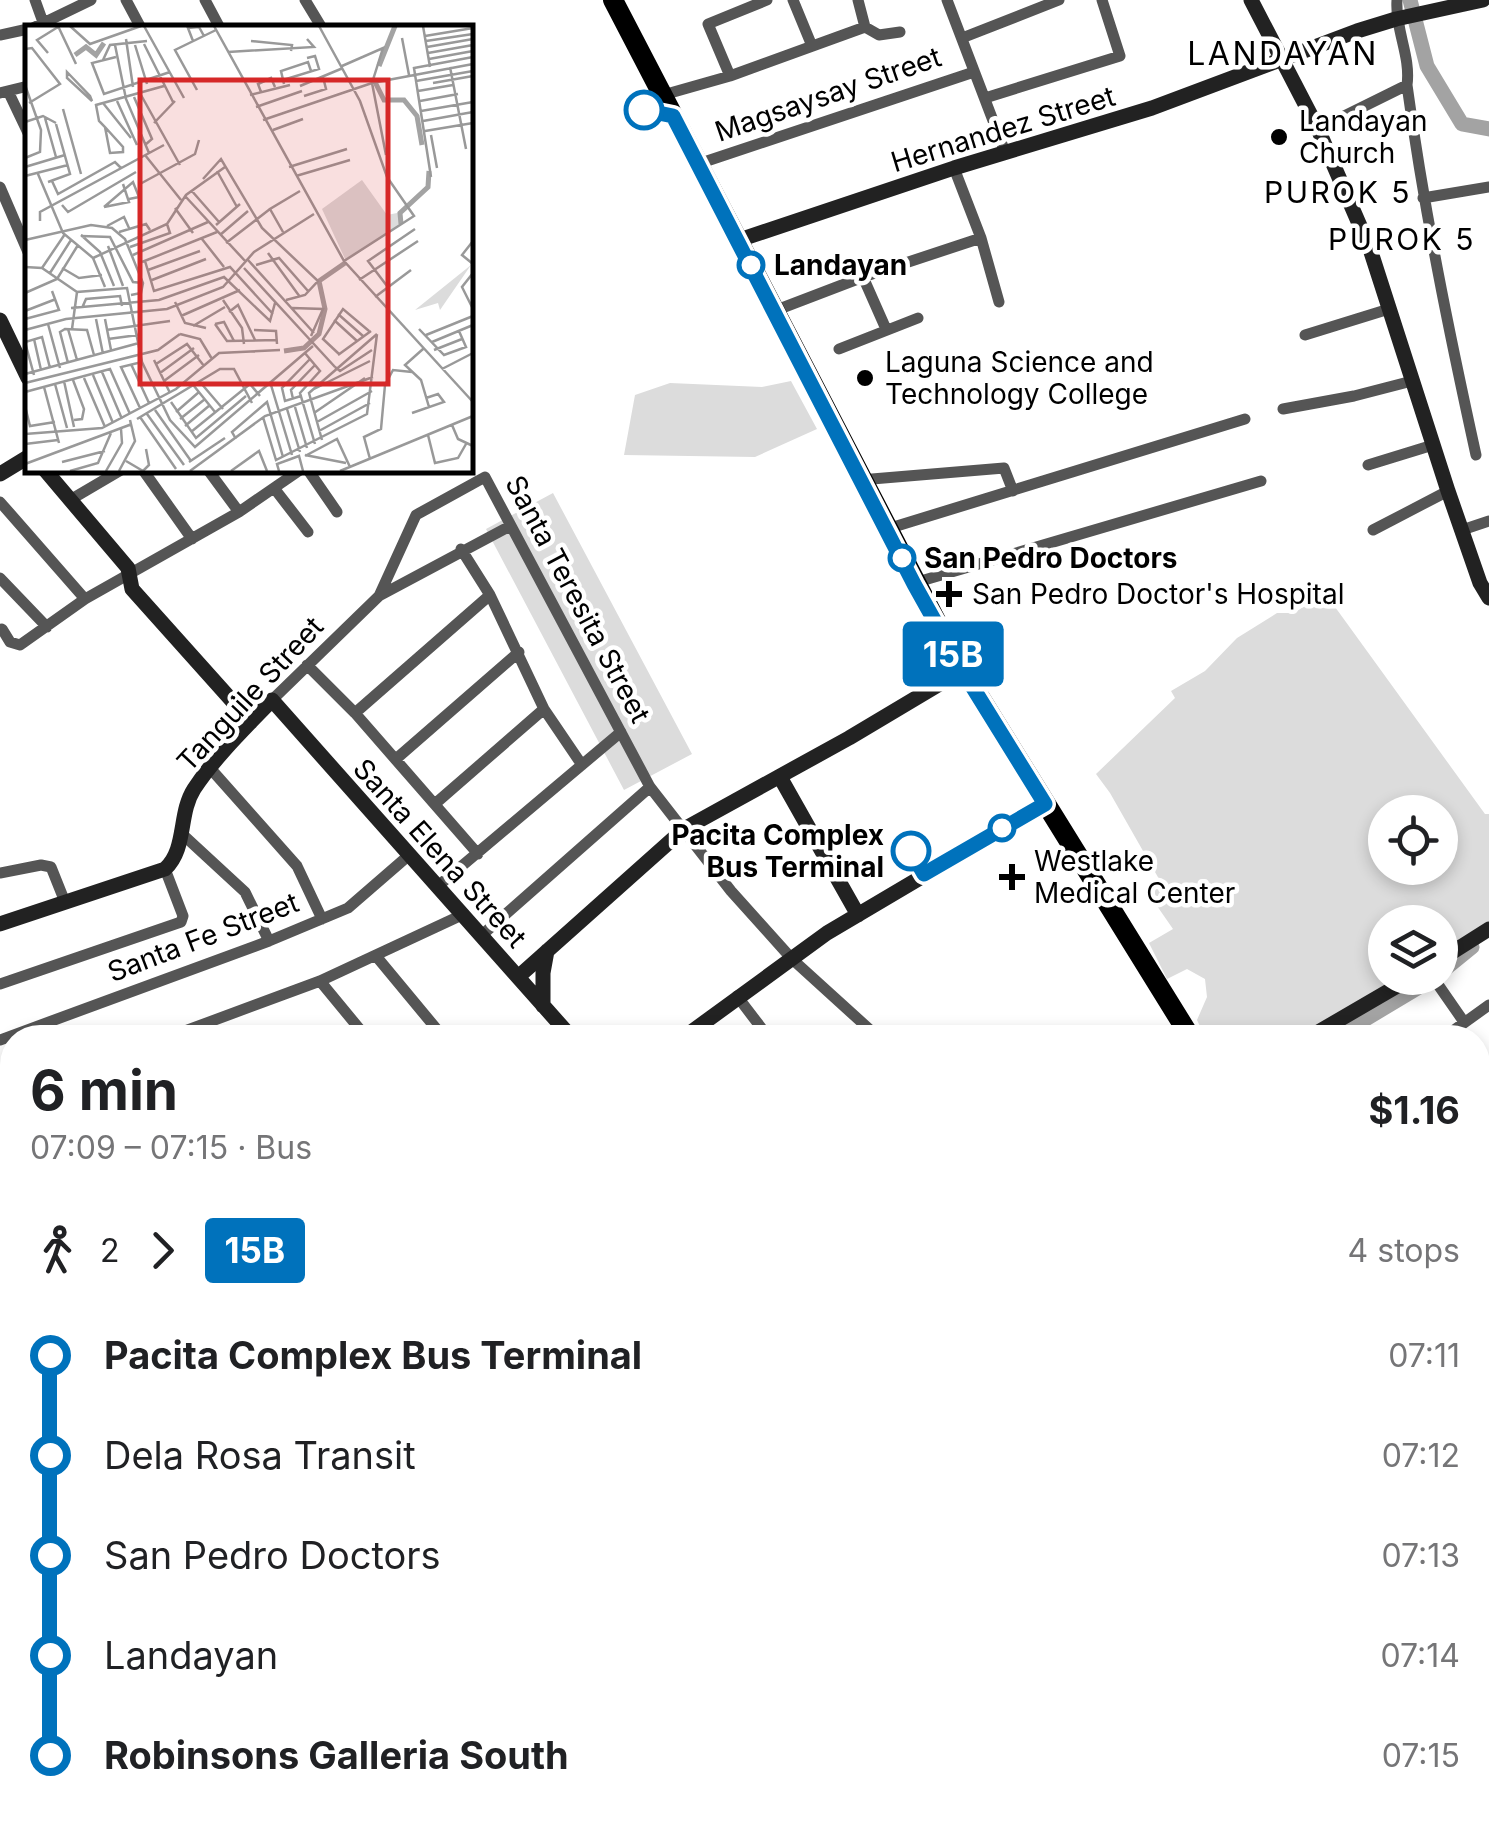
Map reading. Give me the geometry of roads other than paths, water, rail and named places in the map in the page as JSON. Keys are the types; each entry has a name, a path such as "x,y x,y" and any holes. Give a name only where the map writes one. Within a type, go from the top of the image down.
{"highway":[{"path":"613,0 914,584 962,670 1183,1025"}],"street":[{"path":"39,25 91,0"},
{"path":"126,0 138,25"},
{"path":"205,0 218,25"},
{"path":"305,0 320,25"},
{"path":"730,76 708,24 767,0"},
{"path":"793,0 812,46"},
{"path":"859,0 865,28"},
{"path":"947,0 1004,152"},
{"path":"962,38 1059,0"},
{"path":"985,98 1120,56 1102,0"},
{"path":"1251,0 1318,129 1370,249 1448,490 1480,583 1489,598"},
{"path":"1397,0 1396,19 1410,70 1408,86 1422,198 1476,454"},
{"name":"Hernandez Street","path":"739,240 1004,152 1152,108 1279,58 1396,19 1483,0"},
{"path":"663,95 730,76 865,28 878,35 900,32"},
{"path":"0,35 25,29"},
{"name":"Magsaysay Street","path":"698,164 928,95 974,72"},
{"path":"1318,129 1408,86"},
{"path":"4,92 25,127"},
{"path":"954,168 999,302"},
{"path":"0,187 25,245"},
{"path":"1422,198 1489,187"},
{"path":"774,311 980,238"},
{"path":"862,277 886,330"},
{"path":"1305,335 1389,309"},
{"path":"838,349 918,318"},
{"path":"0,320 25,372"},
{"path":"1283,410 1412,381"},
{"path":"887,529 1245,420"},
{"path":"1368,465 1433,445"},
{"path":"0,474 25,459"},
{"path":"860,480 1004,468 1013,491"},
{"path":"47,472 131,575 132,589 250,722"},
{"path":"70,500 118,472"},
{"path":"144,472 192,539"},
{"path":"209,472 239,512"},
{"path":"2,629 16,646 85,598 239,512 301,472"},
{"path":"306,472 338,512"},
{"name":"Santa Teresita Street","path":"379,596 416,515 484,477 650,787 731,891 792,959 865,1025"},
{"path":"914,584 1261,481"},
{"path":"274,488 308,532"},
{"path":"1373,530 1448,490"},
{"path":"0,502 85,598"},
{"path":"1462,530 1489,521"},
{"name":"Tanguile Street","path":"165,868 175,860 192,792 250,722 307,665 379,596 510,526"},
{"path":"461,550 490,594 544,709 582,765"},
{"path":"0,578 47,627"},
{"path":"355,713 490,594"},
{"path":"396,759 518,652"},
{"path":"307,665 355,713 478,854"},
{"path":"518,978 684,828 962,670"},
{"name":"Santa Elena Street","path":"272,700 560,1025"},
{"path":"436,803 544,709"},
{"path":"438,886 621,732"},
{"path":"210,768 296,866 322,919"},
{"path":"780,776 858,915"},
{"path":"482,935 650,787"},
{"path":"701,1025 858,915 1045,804"},
{"path":"180,832 244,892 269,941"},
{"name":"Santa Fe Street","path":"41,1025 348,908 408,856"},
{"path":"0,873 40,865 51,867 65,902"},
{"path":"0,924 165,868 182,916 182,922 0,984"},
{"path":"201,1025 320,981 464,914"},
{"path":"1458,949 1489,929"},
{"path":"543,1007 542,973 547,951"},
{"path":"376,956 433,1025"},
{"path":"320,981 356,1025"},
{"path":"1330,1025 1381,995"},
{"path":"1445,995 1464,1022"},
{"path":"738,996 759,1025"},
{"path":"1460,1025 1489,1005"}],"waterway":[{"path":"1410,0 1427,66 1462,124 1489,129"},
{"path":"1458,958 1472,947"},
{"path":"1356,1025 1406,995"}],"place":[{"name":"Landayan Church","path":"1279,137"},
{"name":"Landayan","path":"751,265"},
{"name":"Laguna Science and Technology College","path":"865,378"},
{"name":"San Pedro Doctors","path":"902,558"},
{"name":"San Pedro Doctor's Hospital","path":"949,594"},
{"name":"Pacita Complex Bus Terminal","path":"911,851"},
{"name":"Westlake Medical Center","path":"1012,877"}],"district":[{"name":"LANDAYAN","path":"1283,53"},
{"name":"PUROK 5","path":"1338,192"},
{"name":"PUROK 5","path":"1402,239"}]}
